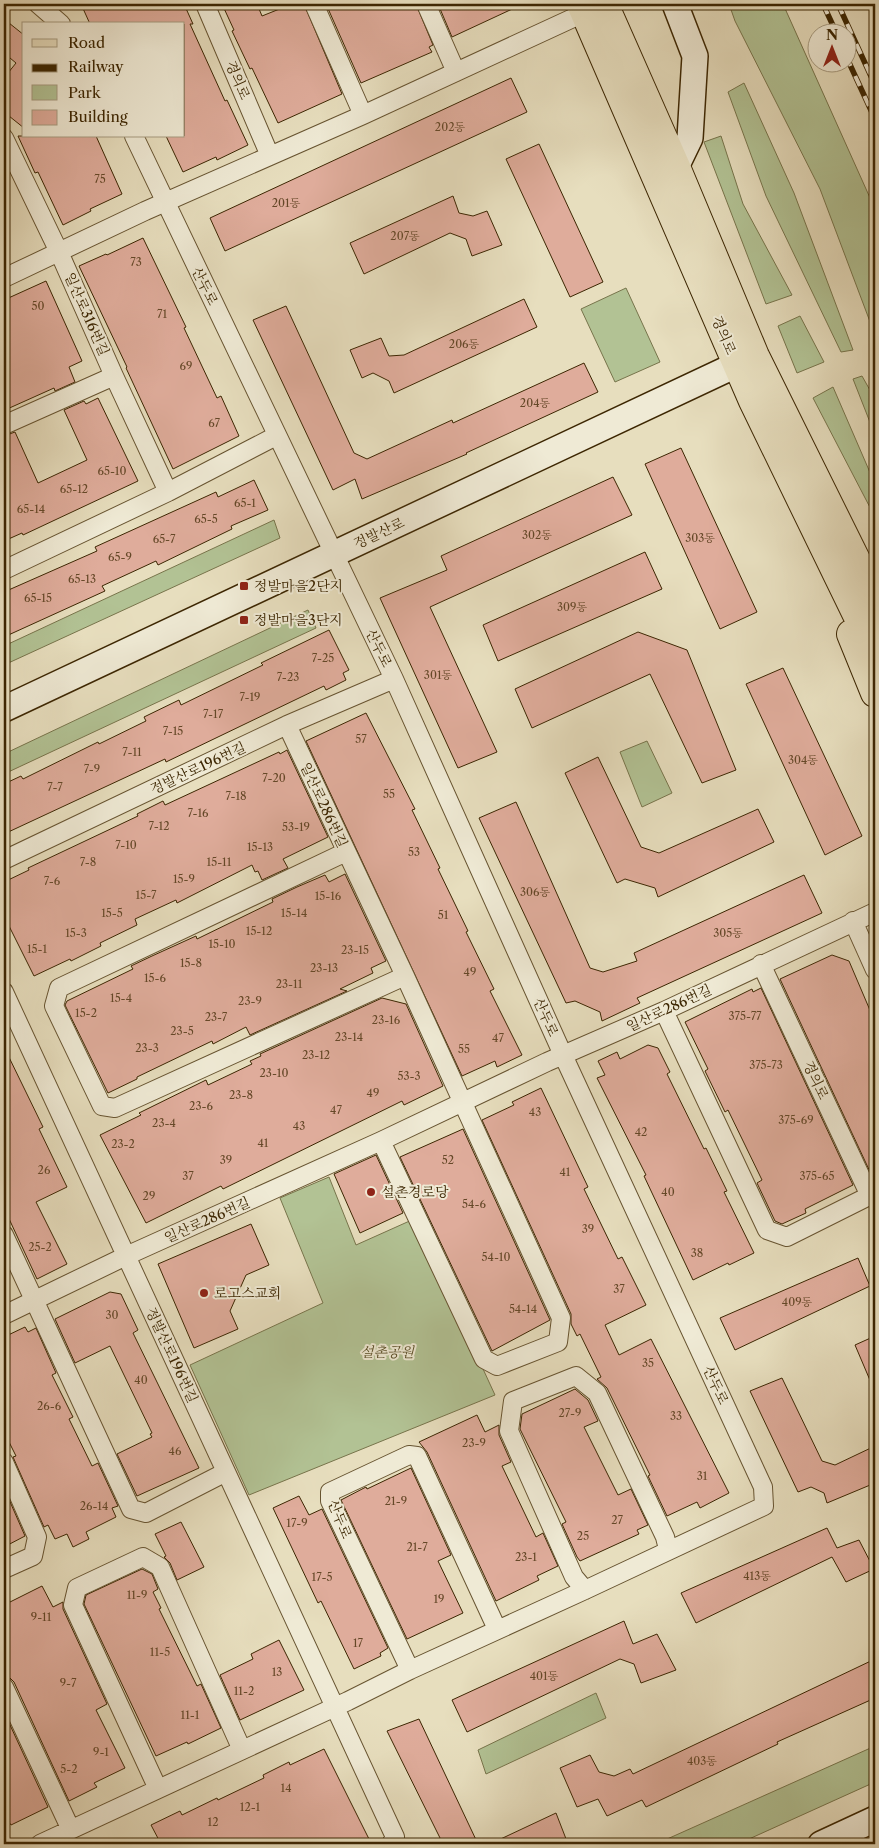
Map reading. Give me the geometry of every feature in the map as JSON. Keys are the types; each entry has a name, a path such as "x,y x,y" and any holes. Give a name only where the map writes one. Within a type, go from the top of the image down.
{"main road":[{"path":"675,4 694,56 690,138 676,167"},
{"name":"경의로","path":"590,7 676,167 746,360 753,401 859,577 875,598"},
{"name":"경의로","path":"590,7 746,360"},
{"name":"정발산로","path":"4,709 746,360"},
{"path":"859,577 851,638 875,694"},
{"name":"경의로","path":"859,577 875,652"},
{"path":"822,1844 875,1819"}],"street":[{"path":"38,4 59,22"},
{"name":"경의로","path":"205,4 270,156"},
{"path":"314,4 363,115"},
{"path":"426,4 456,72"},
{"path":"4,278 456,72 590,7"},
{"name":"일산로316번길","path":"4,138 60,252 114,376 168,492"},
{"name":"산두로","path":"40,1844 764,1506 763,1487 564,1055 394,678 276,436 135,138"},
{"path":"4,425 114,376"},
{"path":"4,570 168,492 276,436"},
{"name":"정발산로196번길","path":"4,860 287,725 394,678"},
{"name":"일산로286번길","path":"287,725 405,976 561,1318 558,1342 496,1366 484,1359 381,1141"},
{"path":"346,852 59,988 54,1006 102,1106 115,1108 405,976"},
{"name":"일산로286번길","path":"4,1315 126,1256 381,1141 875,912"},
{"path":"853,922 875,970"},
{"name":"경의로","path":"761,964 873,1194"},
{"name":"정발산로196번길","path":"6,1000 334,1706"},
{"path":"664,1011 767,1230 787,1237 873,1194"},
{"path":"4,1235 131,1509 146,1513 226,1472"},
{"path":"585,1590 574,1577 509,1431 513,1401 576,1376 597,1393 665,1537 668,1550"},
{"name":"산두로","path":"410,1670 330,1501 330,1492 410,1455 417,1456 497,1629"},
{"path":"4,1462 37,1537 33,1556 4,1569"},
{"path":"158,1789 73,1605 77,1588 143,1557 160,1567 242,1750"},
{"path":"4,1687 71,1830"},
{"path":"334,1706 395,1837 391,1844"}],"green space":[{"path":"729,4 783,4 806,55 806,72 814,72 875,209 875,335 820,189 735,21"},
{"path":"744,83 794,193 853,350 841,352 766,196 728,92"},
{"path":"721,136 743,204 792,295 766,304 704,142"},
{"path":"626,288 660,362 615,382 581,309"},
{"path":"800,316 824,362 797,373 778,326"},
{"path":"862,376 875,399 875,435 853,379"},
{"path":"833,387 875,484 875,517 813,398"},
{"path":"274,520 280,538 4,665 4,646"},
{"path":"308,610 316,628 4,774 4,754"},
{"path":"647,741 672,793 642,807 620,752"},
{"name":"설촌공원","path":"329,1177 356,1245 414,1219 495,1395 249,1495 190,1365 323,1303 280,1198"},
{"path":"596,1693 606,1718 486,1774 478,1750"},
{"path":"875,1746 875,1782 738,1844 656,1844"}],"building":[{"path":"81,4 184,4 193,24 190,24 225,101 227,100 248,145 217,160 216,157 183,172 167,138 185,138 185,22 89,22"},
{"path":"222,4 257,4 262,16 292,4 304,4 342,94 278,123 232,31 234,30"},
{"path":"326,4 416,4 433,45 429,47 432,52 361,83"},
{"path":"438,4 523,4 452,37"},
{"path":"4,19 22,33 22,126 4,112 4,78 16,63 4,53"},
{"path":"511,78 527,112 225,251 210,218"},
{"path":"18,136 22,136 22,138 97,138 122,194 90,209 91,211 63,225 38,172 35,173"},
{"path":"539,144 603,282 570,297 506,159"},
{"path":"453,196 459,213 473,216 487,211 502,245 472,256 466,239 450,233 364,274 350,243"},
{"path":"143,238 186,327 184,328 217,398 221,396 239,436 173,469 79,266"},
{"path":"46,281 82,361 69,367 75,382 55,391 54,388 5,410 6,413 4,413 4,300"},
{"path":"524,299 537,327 394,393 389,381 373,373 362,378 350,350 381,338 389,356 404,355"},
{"path":"286,306 354,453 367,459 452,420 453,423 584,363 598,392 467,454 362,499 355,479 333,490 253,320"},
{"path":"98,398 138,481 23,535 22,533 4,541 4,436 15,432 38,483 87,460 64,410 84,401 86,404"},
{"path":"681,448 757,612 720,629 645,464"},
{"path":"613,477 632,515 430,607 497,752 458,768 380,598 447,570 441,556"},
{"path":"254,480 268,510 231,526 232,529 158,565 156,561 102,586 105,591 4,637 4,592 97,551 95,547 216,492 218,497"},
{"path":"645,552 662,589 498,661 483,625"},
{"path":"329,630 349,670 343,673 346,680 326,690 324,686 166,762 165,759 4,834 4,784 21,776 23,779 98,742 99,744 146,721 144,717 179,700 181,705"},
{"path":"638,632 687,650 736,770 702,783 650,674 532,728 515,689"},
{"path":"783,668 862,836 825,855 746,684"},
{"path":"366,713 415,809 412,810 468,931 466,932 494,989 490,991 522,1055 497,1067 495,1061 462,1076 306,741"},
{"path":"287,750 328,837 283,859 288,868 262,880 258,871 255,872 252,865 177,903 176,900 135,919 137,925 100,943 101,946 34,976 9,926 4,929 4,882 29,870 28,868 138,816 137,814 163,801 165,805"},
{"path":"598,757 641,847 659,853 758,809 774,842 658,897 655,888 625,879 617,883 565,773"},
{"path":"516,802 590,968 603,972 637,961 634,953 804,875 822,913 637,998 640,1003 602,1021 600,1012 575,1001 566,1003 479,818"},
{"path":"345,874 386,961 371,968 373,973 340,989 347,991 250,1035 246,1027 213,1044 212,1041 108,1093 65,1005 67,1001 133,969 131,966 196,936 197,939 273,902 272,899 297,887 325,875 329,882"},
{"path":"832,955 849,961 875,1022 875,1174 872,1176 780,979"},
{"path":"761,988 853,1185 805,1209 806,1213 782,1224 775,1221 757,1183 762,1180 728,1110 725,1112 705,1071 708,1069 685,1022 752,989 753,992"},
{"path":"382,998 406,1004 443,1086 404,1105 402,1101 223,1189 221,1186 146,1223 100,1135 141,1115 139,1113 206,1080 208,1085 252,1064 250,1061 261,1056 260,1054"},
{"path":"648,1045 658,1048 670,1072 667,1074 727,1191 724,1192 754,1253 693,1280 644,1176 646,1175 597,1078 605,1075 598,1061 617,1052 620,1059"},
{"path":"4,1047 43,1127 39,1129 67,1187 36,1202 67,1264 37,1279 4,1208"},
{"path":"541,1088 588,1187 584,1189 618,1259 622,1257 646,1305 605,1325 619,1355 651,1339 729,1493 700,1508 697,1502 667,1516 648,1476 650,1475 607,1388 597,1379 601,1377 580,1334 577,1336 571,1324 571,1314 482,1120 514,1105 512,1102"},
{"path":"463,1129 550,1320 492,1351 400,1157"},
{"name":"설촌경로당","path":"376,1155 403,1213 360,1233 334,1174"},
{"name":"로고스교회","path":"251,1224 269,1265 246,1275 230,1311 238,1329 194,1348 158,1264"},
{"path":"858,1258 870,1286 735,1350 720,1318"},
{"path":"110,1292 121,1294 138,1330 133,1333 199,1468 137,1496 117,1454 152,1437 150,1434 152,1433 110,1346 75,1363 55,1319"},
{"path":"25,1327 28,1332 36,1328 56,1373 52,1375 73,1417 69,1419 92,1466 98,1463 118,1506 112,1508 116,1517 86,1532 89,1539 73,1547 67,1534 55,1539 48,1525 44,1527 13,1457 16,1456 4,1432 4,1337"},
{"path":"875,1336 875,1392 855,1345"},
{"path":"782,1378 822,1461 835,1465 875,1446 875,1483 827,1503 824,1493 811,1487 798,1492 750,1391"},
{"path":"575,1389 588,1400 598,1421 584,1427 618,1495 631,1489 648,1525 637,1530 639,1534 580,1561 562,1524 566,1522 520,1429 522,1414"},
{"path":"477,1415 485,1432 499,1425 499,1435 511,1462 502,1466 536,1537 543,1533 558,1566 537,1576 539,1580 496,1601 427,1452 419,1442"},
{"path":"411,1468 451,1555 438,1561 463,1613 407,1639 341,1500"},
{"path":"4,1488 25,1536 4,1547"},
{"path":"299,1496 309,1515 322,1509 388,1648 380,1653 381,1656 354,1669 321,1601 318,1603 273,1508"},
{"path":"181,1522 204,1567 177,1580 170,1563 164,1557 166,1556 155,1534"},
{"path":"827,1528 837,1548 859,1540 874,1569 846,1582 832,1557 696,1623 681,1593"},
{"path":"142,1569 152,1574 158,1589 153,1592 161,1608 159,1609 197,1686 201,1684 221,1728 188,1744 187,1742 156,1756 84,1604 86,1595"},
{"path":"42,1586 53,1607 63,1602 63,1609 107,1704 96,1710 125,1768 94,1783 97,1787 69,1801 14,1682 10,1678 4,1677 4,1605"},
{"path":"624,1621 633,1644 657,1634 676,1670 641,1683 634,1664 620,1659 467,1732 452,1700"},
{"path":"279,1640 304,1690 240,1720 220,1675 253,1659 251,1654"},
{"path":"875,1659 875,1698 777,1742 778,1744 646,1807 642,1800 607,1816 598,1799 577,1807 560,1768 590,1755 599,1772 614,1776 630,1769 633,1774"},
{"path":"4,1712 48,1807 11,1825 9,1822 4,1825"},
{"path":"419,1719 478,1844 443,1844 387,1731"},
{"path":"324,1749 369,1839 358,1844 161,1844 151,1825 180,1811 182,1815 217,1798 218,1800 264,1778 263,1775 289,1762 290,1765"},
{"path":"556,1813 568,1844 490,1844"}],"railway":[{"path":"823,4 831,22"},
{"path":"838,4 875,85"},
{"path":"853,72 875,119"}],"place":[{"name":"정발마을2단지","path":"244,586"},
{"name":"정발마을3단지","path":"244,620"},
{"name":"설촌경로당","path":"371,1192"},
{"name":"로고스교회","path":"204,1293"}]}
